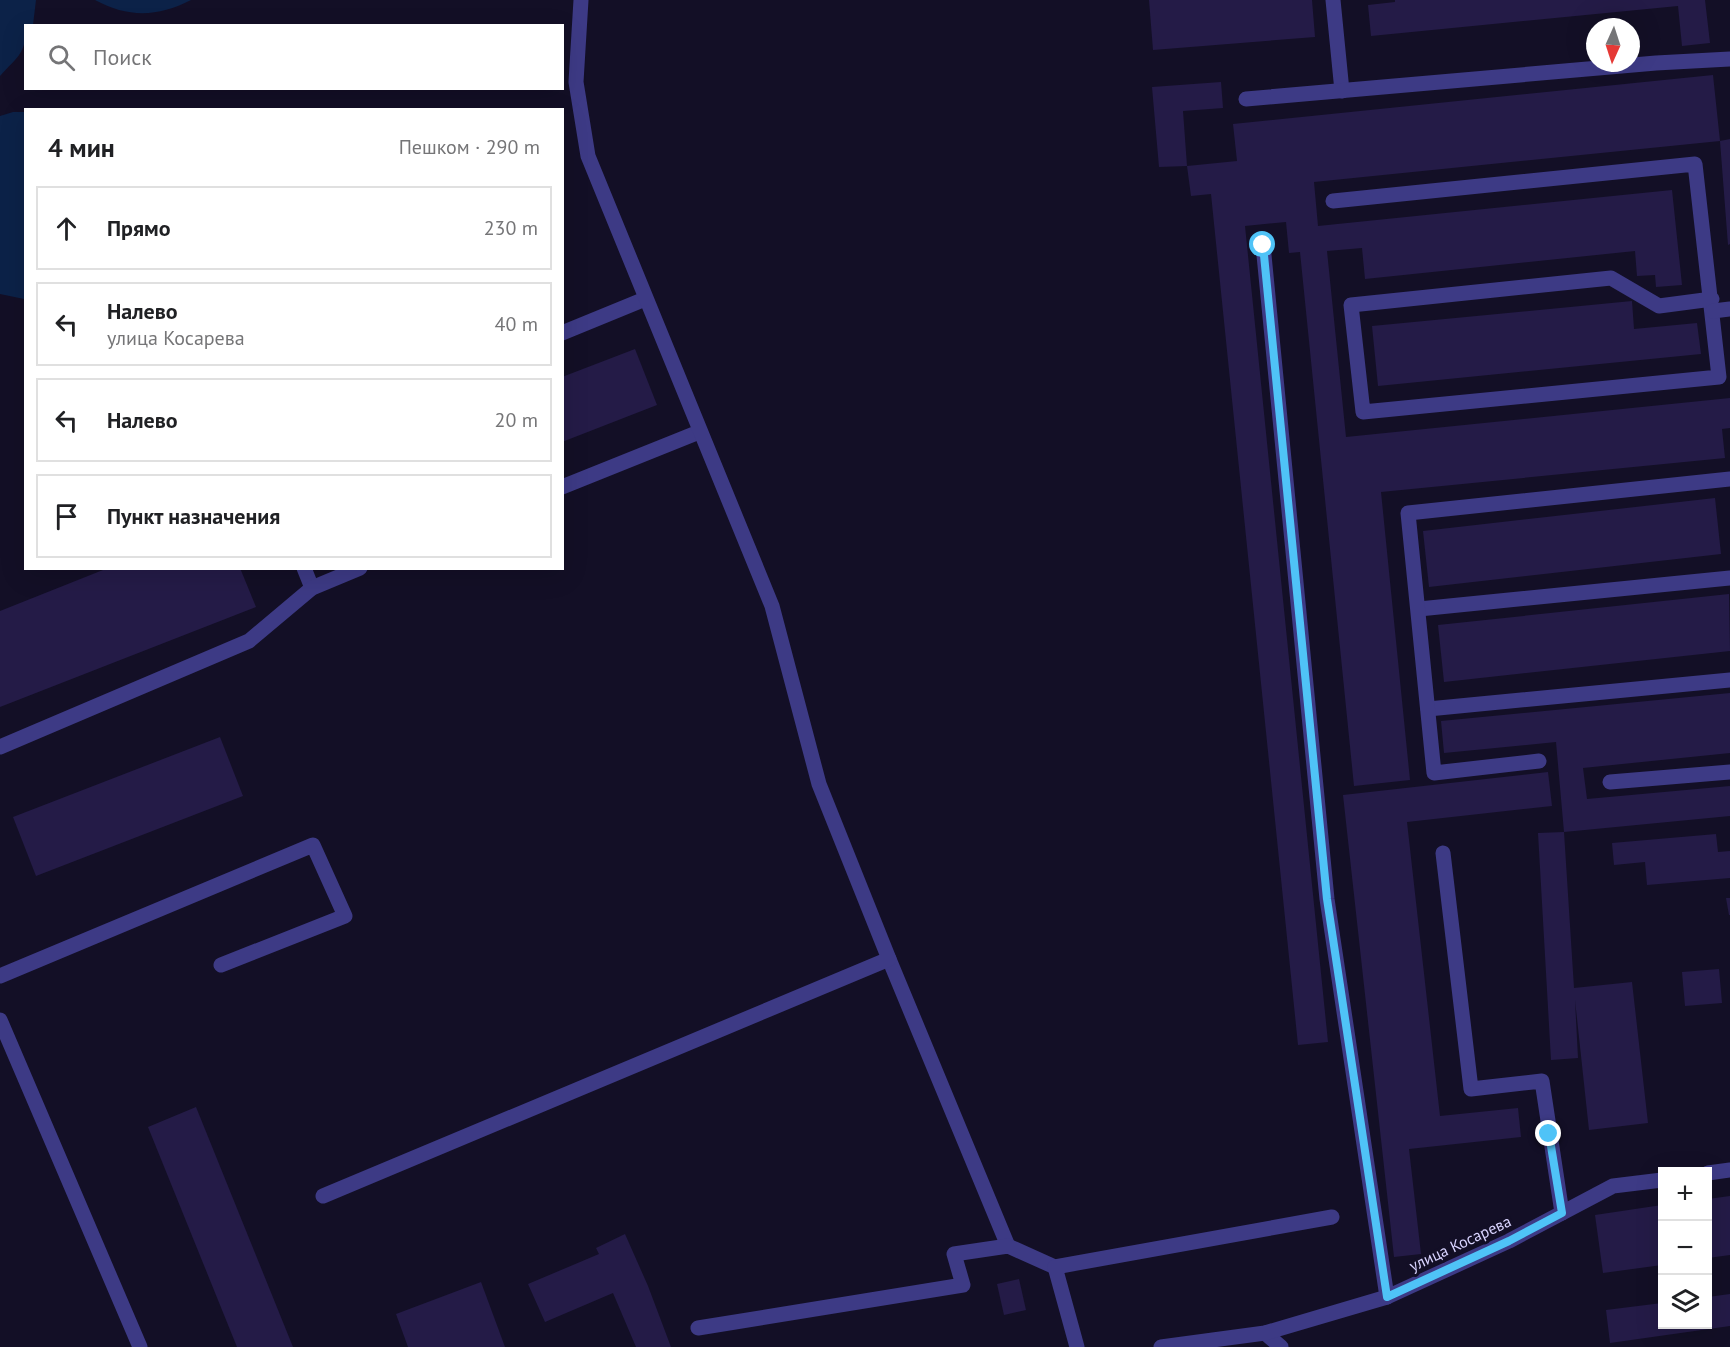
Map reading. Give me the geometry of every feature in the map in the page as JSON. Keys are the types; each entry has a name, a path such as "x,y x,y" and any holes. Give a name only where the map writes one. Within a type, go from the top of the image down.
{"street":[{"path":"581,0 576,82 588,156 772,606 819,784 1008,1245"},
{"path":"1333,0 1342,91"},
{"path":"1246,99 1656,63 1730,59"},
{"path":"1333,201 1695,164 1712,305 1719,377 1363,412 1351,305 1611,278 1659,306 1712,305 1730,309"},
{"path":"1263,245 1327,899 1387,1297"},
{"path":"564,332 645,299"},
{"path":"564,486 699,432"},
{"path":"1539,761 1434,773 1408,513 1730,479"},
{"path":"305,570 312,588"},
{"path":"0,747 249,641 312,588 355,570"},
{"path":"1419,609 1730,578"},
{"path":"1428,709 1730,680"},
{"path":"1610,782 1730,772"},
{"path":"0,976 313,845 345,916 221,966"},
{"path":"1443,853 1471,1089 1542,1082 1562,1213"},
{"path":"323,1196 889,959"},
{"path":"0,1020 140,1347"},
{"path":"1712,1172 1730,1170"},
{"name":"улица Косарева","path":"1161,1347 1222,1343 1265,1333 1387,1297 1509,1241 1613,1186 1658,1180"},
{"path":"698,1328 963,1285 954,1254 1008,1245 1055,1267 1332,1217"},
{"path":"1055,1267 1077,1347"},
{"path":"1265,1333 1281,1347"}],"water":[{"path":"0,0 36,0 33,24 24,24 23,49 0,76"},
{"path":"95,0 191,0 167,10 143,13 119,10"},
{"path":"13,112 24,112 24,299 0,294 0,116"}],"building":[{"path":"1149,0 1312,0 1315,37 1153,50"},
{"path":"1395,0 1705,0 1710,43 1682,46 1678,6 1371,36 1368,5 1395,2"},
{"path":"1713,75 1720,141 1314,182 1318,226 1672,190 1682,285 1656,287 1655,275 1637,276 1635,251 1365,279 1362,248 1327,251 1346,437 1730,398 1730,428 1722,429 1725,458 1381,492 1410,780 1354,786 1300,252 1289,253 1286,222 1245,226 1328,1042 1298,1045 1211,194 1191,196 1187,166 1237,161 1233,124"},
{"path":"1221,82 1223,108 1183,111 1187,166 1159,167 1152,87"},
{"path":"1730,139 1730,244 1728,245 1720,141"},
{"path":"1632,301 1634,329 1697,323 1701,354 1378,386 1372,326"},
{"path":"635,349 657,405 564,441 564,376"},
{"path":"1715,498 1721,554 1429,587 1423,531"},
{"path":"103,570 241,570 256,607 0,707 0,611"},
{"path":"1729,594 1730,651 1444,682 1438,625"},
{"path":"1730,693 1730,753 1583,768 1587,799 1730,786 1730,816 1564,832 1556,742 1444,753 1441,721"},
{"path":"220,737 243,796 36,876 13,817"},
{"path":"1548,772 1552,806 1407,822 1440,1116 1518,1108 1521,1137 1409,1149 1421,1254 1394,1257 1343,795"},
{"path":"1564,832 1574,988 1632,982 1648,1123 1589,1130 1575,1000 1578,1058 1551,1060 1538,833"},
{"path":"1716,834 1718,852 1730,851 1730,878 1647,885 1645,862 1614,865 1612,843"},
{"path":"1726,898 1730,898 1730,915 1729,915"},
{"path":"1719,969 1722,1003 1685,1006 1682,972"},
{"path":"196,1107 293,1347 237,1347 148,1127"},
{"path":"1730,1196 1730,1255 1712,1257 1712,1198"},
{"path":"1658,1206 1658,1266 1603,1273 1595,1215"},
{"path":"625,1234 671,1347 636,1347 613,1293 545,1322 528,1284 599,1254 596,1248"},
{"path":"1019,1279 1026,1310 1004,1315 997,1284"},
{"path":"481,1282 505,1347 408,1347 396,1314"},
{"path":"1730,1294 1730,1326 1712,1329 1712,1296"},
{"path":"1658,1304 1658,1329 1709,1329 1610,1343 1606,1310"}],"route":[{"path":"1263,245 1327,899 1387,1297 1509,1241 1562,1213 1549,1134"}]}
